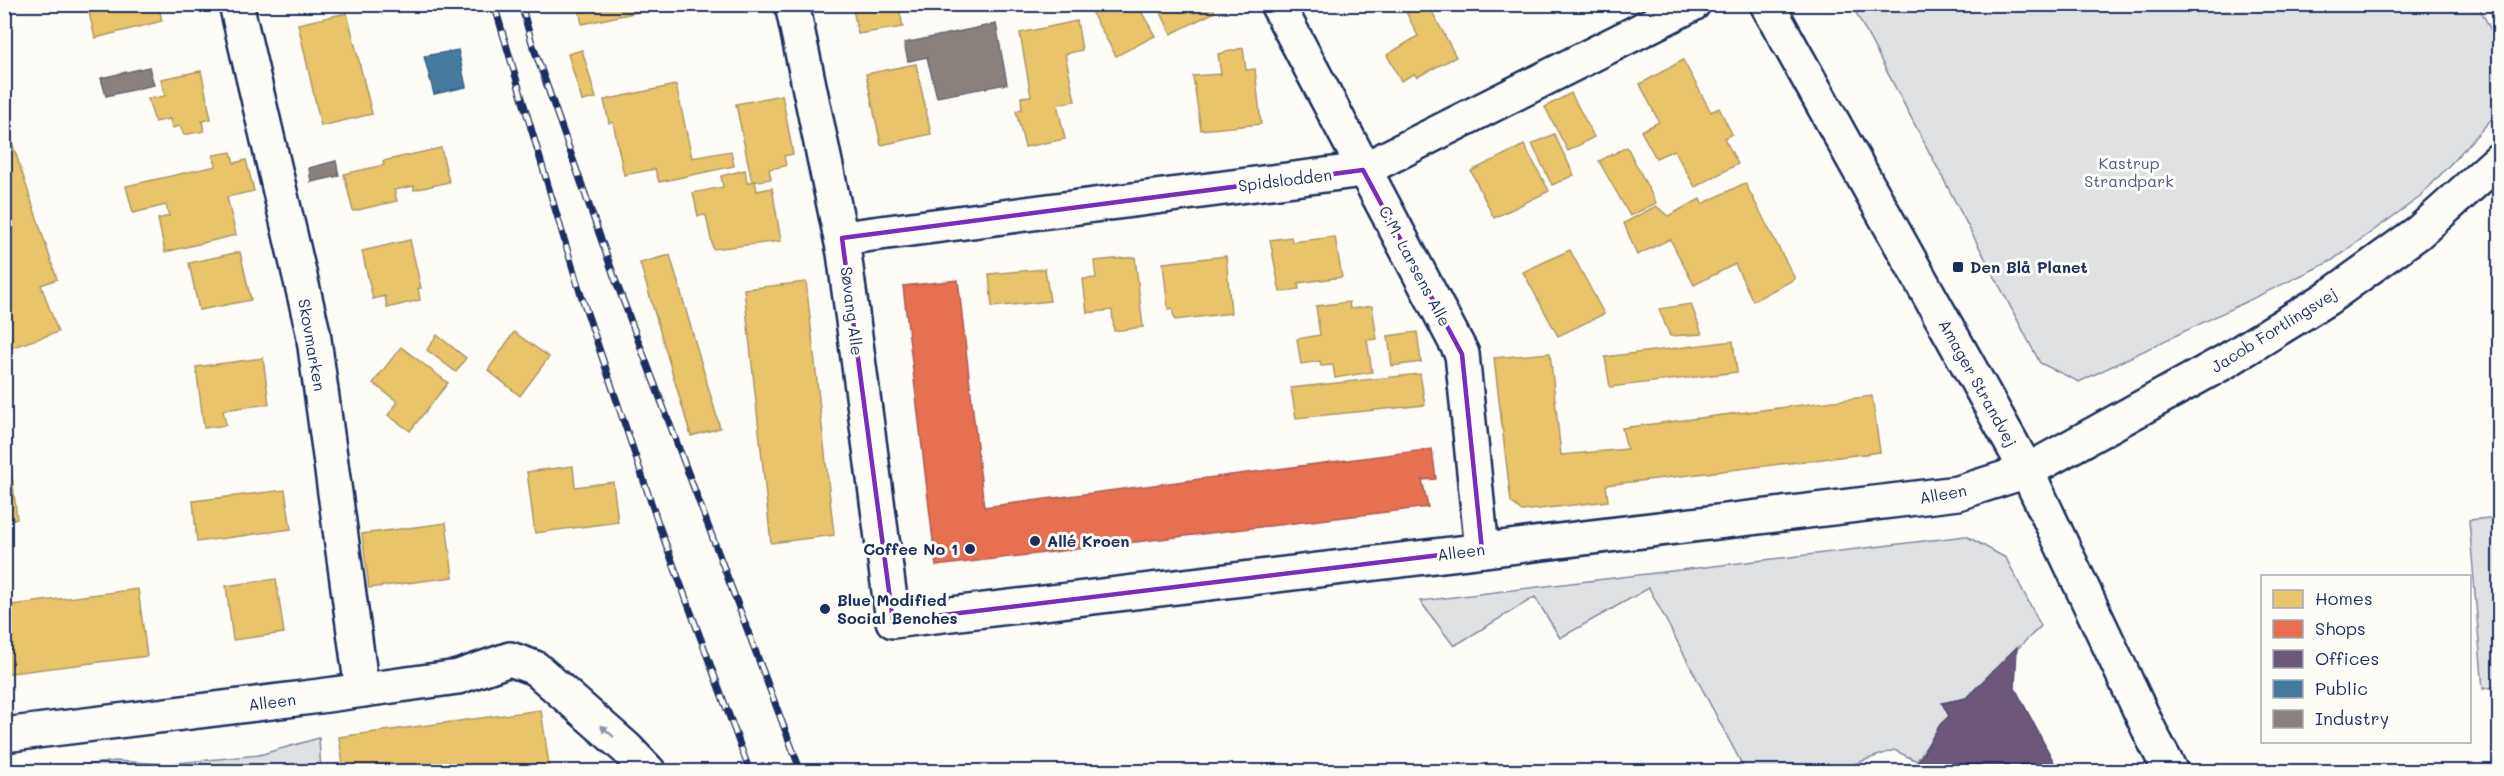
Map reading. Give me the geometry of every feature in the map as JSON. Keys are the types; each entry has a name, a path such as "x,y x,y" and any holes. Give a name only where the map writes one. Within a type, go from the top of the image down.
{"street":[{"name":"Skovmarken","path":"236,4 313,332 362,690"},
{"name":"Søvang Alle","path":"792,4 842,238 892,621"},
{"name":"C.M. Larsens Alle","path":"1276,4 1462,354 1482,550"},
{"name":"Spidslodden","path":"842,238 1363,170 1693,4"},
{"name":"Amager Strandvej","path":"1767,4 2027,471 2153,738 2171,771"},
{"name":"Jacob Fortlingsvej","path":"2027,471 2226,361 2326,299 2419,232 2499,159"},
{"name":"Alleen","path":"892,621 1958,494 2027,471"},
{"name":"Alleen","path":"4,735 458,676 510,659 535,668 649,771"}],"highlighted area":[{"path":"1363,170 1462,354 1482,550 893,621 842,238"}],"green space":[{"name":"Kastrup Strandpark","path":"1852,5 2478,5 2499,46 2499,111 2420,197 2331,261 2079,382 2040,363"},
{"path":"2499,517 2499,686 2483,689 2469,520"},
{"path":"1966,536 2006,558 2041,626 1966,698 1942,703 1949,716 1940,725 1917,761 1894,750 1834,771 1746,772 1649,588 1560,638 1535,597 1454,646 1420,601"},
{"path":"319,738 321,771 42,771 115,761 167,764 259,755"}],"building: Homes":[{"path":"87,4 158,4 162,21 95,38"},
{"path":"578,4 675,4 582,24"},
{"path":"852,4 898,4 903,27 858,34"},
{"path":"1108,4 1137,4 1155,36 1116,56 1092,13"},
{"path":"1157,4 1211,4 1215,12 1171,34"},
{"path":"1402,4 1428,4 1456,57 1417,77 1414,74 1401,81 1387,55 1418,36"},
{"path":"347,13 372,114 321,126 298,24"},
{"path":"1077,21 1082,50 1065,54 1075,101 1057,104 1065,139 1025,147 1016,111 1022,109 1021,97 1031,96 1020,33"},
{"path":"1243,48 1246,70 1255,69 1261,124 1201,130 1193,76 1221,74 1218,54"},
{"path":"582,50 596,98 582,101 568,54"},
{"path":"1683,60 1711,112 1719,108 1732,134 1724,138 1738,164 1695,187 1674,150 1656,158 1641,131 1659,122 1640,84"},
{"path":"916,64 931,134 881,145 866,74"},
{"path":"201,71 211,119 202,121 204,131 184,135 180,126 172,128 170,119 155,122 148,99 165,96 161,79"},
{"path":"676,85 692,158 731,151 734,166 659,182 655,169 624,175 613,122 609,123 604,100"},
{"path":"1571,93 1594,137 1568,151 1545,107"},
{"path":"782,95 793,154 784,156 786,166 769,169 771,179 752,182 736,104"},
{"path":"4,118 57,279 41,285 58,332 4,350"},
{"path":"1554,134 1574,175 1552,185 1532,144"},
{"path":"1524,145 1549,191 1494,218 1471,171"},
{"path":"1627,147 1656,203 1630,216 1599,161"},
{"path":"441,148 449,182 414,190 414,186 394,190 397,201 353,211 344,174 384,165 383,161"},
{"path":"231,152 234,163 246,160 254,191 227,197 236,235 165,252 158,219 169,216 166,205 133,213 126,186 216,166 213,155"},
{"path":"745,170 747,183 755,181 757,191 772,188 781,241 713,249 706,215 698,216 693,193 723,187 721,176"},
{"path":"1745,183 1795,279 1753,301 1735,264 1694,285 1670,239 1637,255 1624,223 1656,206 1668,216 1700,199 1702,204"},
{"path":"1291,237 1292,242 1335,237 1342,277 1298,283 1299,289 1280,292 1270,240"},
{"path":"410,240 421,288 418,288 420,300 387,308 385,296 373,299 362,251"},
{"path":"1570,250 1604,314 1558,336 1523,272"},
{"path":"240,252 251,300 199,310 189,263"},
{"path":"670,255 720,428 691,436 640,263"},
{"path":"1226,256 1231,313 1175,320 1172,308 1168,309 1163,263"},
{"path":"1135,257 1143,327 1114,331 1112,310 1087,313 1083,279 1096,278 1094,261"},
{"path":"1045,269 1050,301 992,307 989,274"},
{"path":"806,282 834,535 771,543 744,289"},
{"path":"1349,302 1350,309 1372,306 1377,339 1367,340 1372,372 1335,378 1333,365 1321,366 1320,361 1301,364 1297,339 1320,335 1316,306"},
{"path":"1691,304 1702,334 1670,336 1659,309"},
{"path":"514,332 549,357 520,396 488,370"},
{"path":"1417,332 1421,362 1392,366 1388,336"},
{"path":"437,335 466,358 456,372 427,350"},
{"path":"1733,341 1737,372 1610,387 1605,357"},
{"path":"401,347 448,383 410,431 388,415 398,402 373,383"},
{"path":"1550,353 1561,455 1627,449 1622,428 1872,396 1880,452 1606,485 1608,501 1522,511 1511,502 1494,358"},
{"path":"263,358 269,404 223,410 226,425 204,428 196,367"},
{"path":"1420,374 1425,405 1296,418 1291,388"},
{"path":"4,408 17,519 4,520"},
{"path":"573,466 575,487 613,482 618,522 535,533 527,472"},
{"path":"285,490 291,529 197,542 193,501"},
{"path":"446,523 453,577 369,588 362,534"},
{"path":"276,579 284,633 233,640 226,586"},
{"path":"138,589 147,656 4,674 4,606"},
{"path":"541,710 550,772 344,772 339,737"}],"building: Shops":[{"path":"958,280 984,507 1432,449 1436,479 1422,480 1428,507 936,566 903,286"}],"building: Offices":[{"path":"2017,647 2015,688 2059,772 1912,772 1940,725 1949,716 1942,703 1966,698"}],"building: Public":[{"path":"458,50 466,87 434,94 424,56"}],"building: Industry":[{"path":"996,24 1007,84 937,97 927,57 908,61 904,43"},
{"path":"149,67 154,85 106,96 101,78"},
{"path":"336,161 339,176 311,182 309,168"}],"railway":[{"path":"494,4 579,289 658,523 750,772"},
{"path":"521,4 532,43 615,279 801,772"}],"place":[{"name":"Den Blå Planet","path":"1958,267"},
{"name":"Allé Kroen","path":"1035,541"},
{"name":"Coffee No 1","path":"970,549"},
{"name":"Blue Modified Social Benches","path":"825,609"}]}
